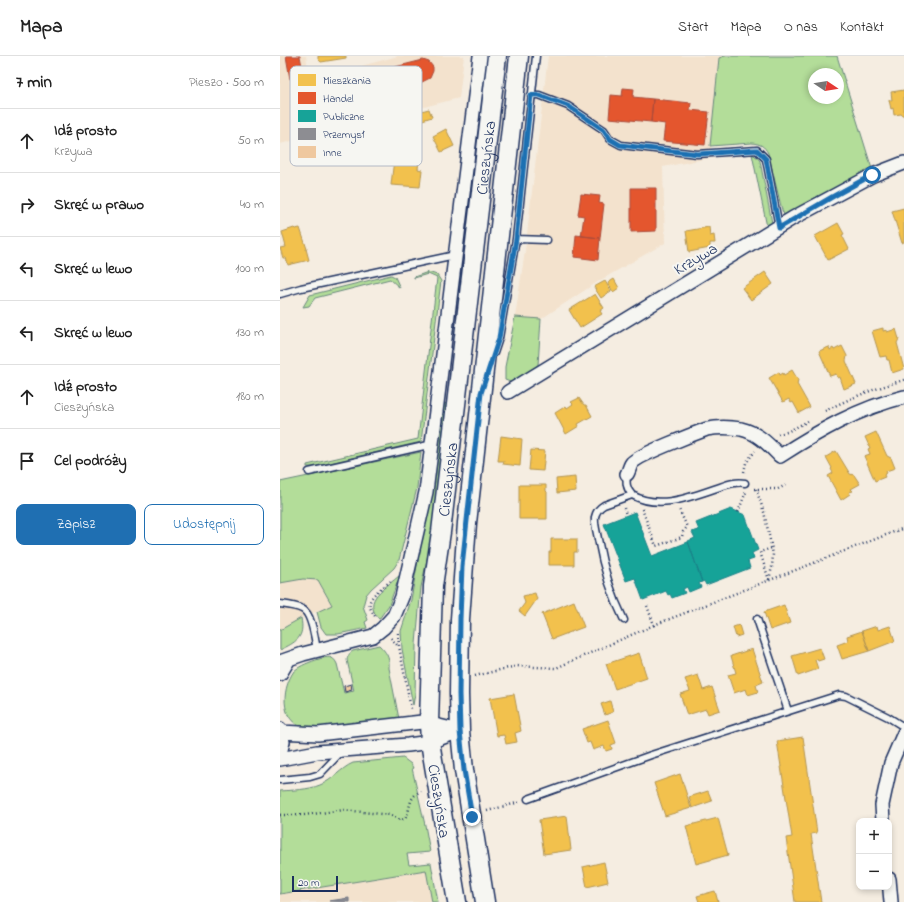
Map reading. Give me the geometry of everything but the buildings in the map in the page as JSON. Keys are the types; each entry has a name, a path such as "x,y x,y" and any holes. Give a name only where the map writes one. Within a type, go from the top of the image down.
{"main road":[{"name":"Cieszyńska","path":"457,902 430,742 429,723 433,586 442,524 497,56"},
{"name":"Cieszyńska","path":"485,902 464,770 460,731 459,694 461,592 481,393 519,56"}],"street":[{"path":"280,674 284,660 373,636 389,622 398,610 404,592 419,529 433,444 480,56"},
{"name":"Krzywa","path":"508,392 832,197 872,175 904,163"},
{"path":"627,474 632,462 661,447 708,429 729,427 742,429 753,433 765,440 780,456 834,424 876,406 904,397"},
{"path":"280,753 282,742 281,731 318,734 414,722 429,723 460,731"},
{"path":"280,760 317,752 430,742 460,731"},
{"path":"883,818 882,805 891,763 904,733"},
{"path":"890,890 891,902"}],"lane":[{"path":"481,393 499,338 516,239 536,56"},
{"path":"531,95 539,95 568,106 604,130 610,139 620,145 698,154 757,150 766,159 779,228"},
{"path":"516,239 547,240"},
{"path":"280,294 301,288 455,255"},
{"path":"309,472 433,444"},
{"path":"627,474 627,490 632,495 646,500 662,502 690,497 744,480"},
{"path":"624,620 602,563 595,525 595,517 600,508 604,505 632,495"},
{"path":"280,604 302,608 307,611 317,650"},
{"path":"757,619 788,711"},
{"path":"528,799 652,755 839,695 846,696 888,717 904,727"},
{"path":"280,780 310,777 320,774 344,750"}],"path":[{"path":"744,480 746,463 752,454"},
{"path":"761,489 778,489 788,484"},
{"path":"756,489 764,512 774,554 769,580"},
{"path":"640,505 656,546 682,537 683,532 687,527 679,508"},
{"path":"470,678 516,666 556,668 654,625 904,528"},
{"path":"769,580 760,552 772,548"},
{"path":"647,606 654,625"},
{"path":"280,815 344,810 390,815 400,820 405,819 411,798 421,791"},
{"path":"487,811 528,799"}],"shaded area":[{"path":"280,56 306,56 308,66 290,66 290,141 280,144"},
{"path":"398,56 464,56 459,98 422,108 422,66 361,66"},
{"path":"548,56 725,56 719,59 710,158 663,167 665,243 599,281 541,319 515,317 525,251"},
{"path":"303,579 318,580 332,605 301,618 280,630 280,583"},
{"path":"427,870 432,902 280,902 280,894"}],"green space":[{"path":"725,56 837,56 841,68 808,68 808,104 844,104 844,79 872,169 790,215 784,215 768,153 764,147 752,143 710,146 719,58"},
{"path":"752,154 760,161 772,223 767,227"},
{"path":"428,272 437,275 441,281 421,442 307,467 307,465 418,439 437,278 428,274 414,277"},
{"path":"391,275 395,277 400,288 390,279 315,298 309,306 303,307 310,295"},
{"path":"515,317 541,319 538,365 513,383 505,380 505,367"},
{"path":"444,403 449,404 436,518 421,587 416,644 415,694 413,705 402,649 401,631 411,600 420,548 433,491"},
{"path":"421,452 417,488 399,560 394,568 366,595 363,606 368,620 365,622 367,628 338,634 326,634 321,627 317,612 332,605 318,580 303,579 280,583 280,482"},
{"path":"400,575 389,605 379,619 374,612 374,600 382,589"},
{"path":"301,618 302,630 300,635 295,642 280,650 280,630"},
{"path":"379,645 386,652 388,658 399,719 311,729 301,727 293,722 288,715 285,698 289,679 294,671 303,665 330,657 334,659 337,664 344,693 354,691 347,660 349,655 353,651"},
{"path":"403,758 411,764 413,768 430,852 407,854 409,865 431,863 438,902 432,902 426,870 280,894 280,791 315,787 325,783 353,763"}],"route":[{"path":"472,817 464,770 460,731 459,694 462,566 481,393 499,338 516,239 531,95 539,95 568,106 604,130 610,139 620,145 698,154 757,150 766,159 779,228 793,218 872,175"}]}
